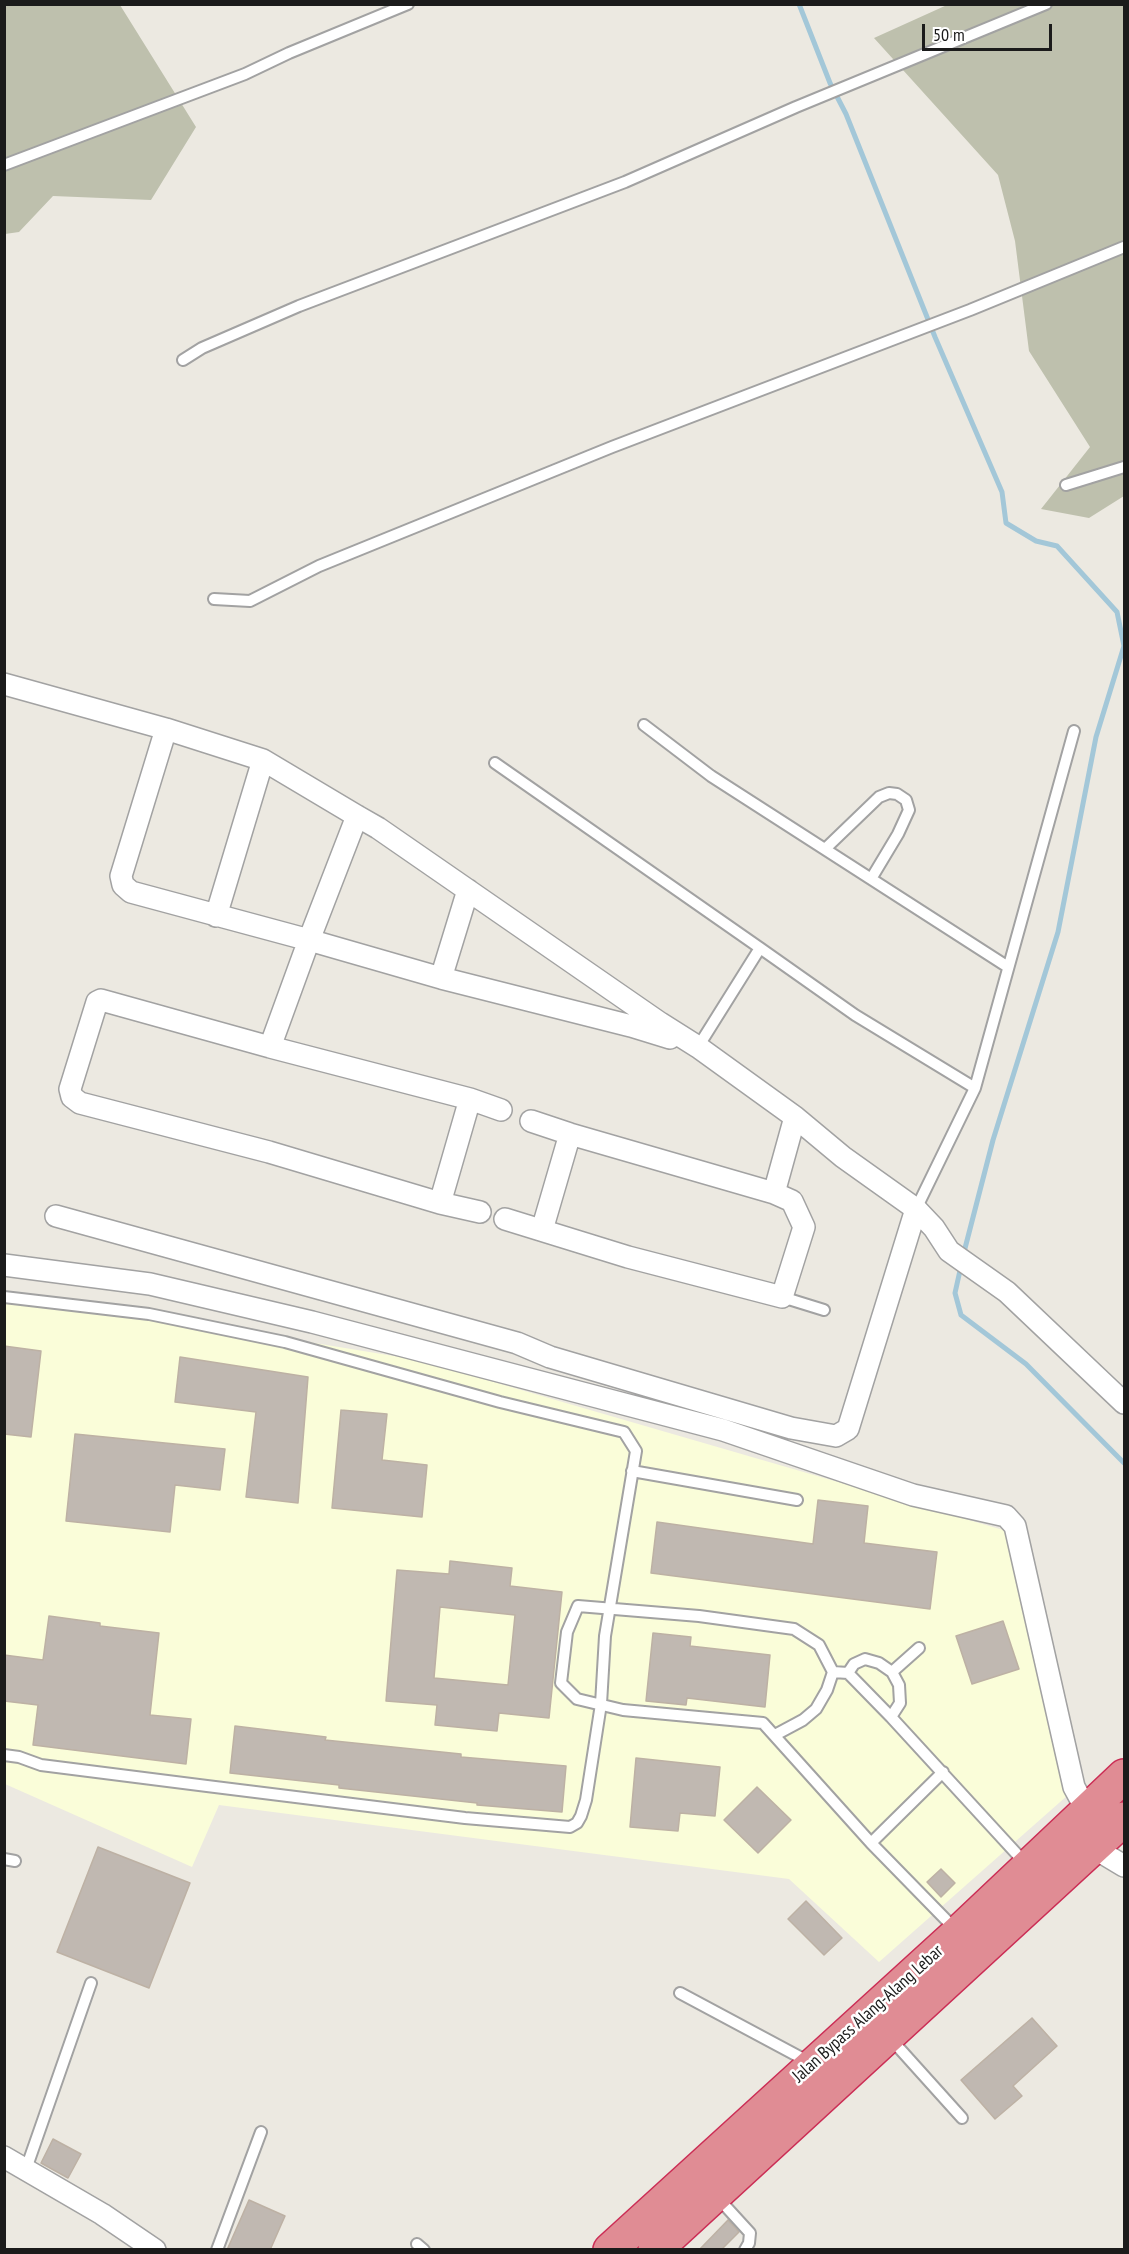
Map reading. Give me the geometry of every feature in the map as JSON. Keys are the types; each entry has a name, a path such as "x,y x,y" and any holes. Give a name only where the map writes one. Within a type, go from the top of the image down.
{"highway":[{"name":"Jalan Bypass Alang-Alang Lebar","path":"610,2250 958,1933 1125,1776"},
{"name":"Jalan Bypass Alang-Alang Lebar","path":"656,2250 1125,1819"}],"street":[{"path":"4,684 166,729 263,760 357,816 698,1047 795,1117 843,1157 916,1209 934,1228 949,1251 1007,1292 1125,1403"},
{"path":"166,729 121,876 123,885 131,892 441,978 631,1026 698,1047"},
{"path":"216,916 263,760"},
{"path":"270,1047 357,816"},
{"path":"441,978 468,890"},
{"path":"480,1212 440,1203 269,1152 80,1102 72,1097 70,1089 97,1002 101,1000 470,1099 501,1110"},
{"path":"440,1203 470,1099"},
{"path":"774,1193 795,1117"},
{"path":"505,1219 628,1257 782,1297 804,1227 792,1201 774,1193 570,1134 531,1120"},
{"path":"542,1230 570,1134"},
{"path":"56,1216 517,1343 550,1357 791,1428 836,1436 848,1429 916,1209"},
{"path":"4,1265 150,1284 312,1322 723,1430 913,1495 1006,1516 1015,1527 1074,1787 1087,1811"},
{"path":"1094,1848 1125,1866"},
{"path":"4,2157 102,2214 155,2250"}],"lane":[{"path":"4,165 245,74 289,53 408,4"},
{"path":"183,360 202,348 300,306 625,182 1046,4"},
{"path":"214,599 250,601 319,566 612,447 965,312 1125,247"},
{"path":"1066,485 1125,467"},
{"path":"644,725 711,776 1008,967"},
{"path":"916,1209 975,1088 1074,731"},
{"path":"495,764 609,841 855,1015 975,1088"},
{"path":"825,849 879,797 890,793 897,794 906,800 909,810 872,879"},
{"path":"698,1047 760,948"},
{"path":"782,1297 824,1310"},
{"path":"4,1298 149,1314 285,1342 500,1402 624,1432 636,1451 605,1636 601,1704 586,1800 577,1824 570,1827 465,1818 41,1765 19,1757 4,1755"},
{"path":"632,1471 796,1500"},
{"path":"775,1735 803,1720 816,1709 827,1690 833,1672 819,1645 794,1629 699,1617 578,1606 567,1632 561,1683 577,1699 623,1710 764,1723 871,1843 958,1933"},
{"path":"892,1672 919,1648"},
{"path":"848,1673 854,1664 865,1659 879,1663 892,1672 899,1685 900,1703 891,1717"},
{"path":"833,1672 848,1673 1028,1866"},
{"path":"871,1843 943,1773"},
{"path":"26,2169 91,1983"},
{"path":"680,1993 813,2064"},
{"path":"888,2036 963,2118"},
{"path":"217,2250 261,2132"},
{"path":"715,2194 750,2233 749,2244 745,2250"}],"shaded area":[{"path":"4,5 120,5 196,127 151,200 53,196 19,232 5,234"},
{"path":"947,5 1124,5 1124,496 1089,518 1041,509 1090,447 1029,351 1015,241 998,175 874,38"},
{"path":"4,1292 418,1360 1010,1532 1068,1795 879,1962 789,1879 219,1805 192,1867 5,1784"}],"building":[{"path":"4,1346 41,1351 31,1437 4,1434"},
{"path":"180,1357 308,1377 298,1503 246,1497 256,1412 175,1402"},
{"path":"341,1410 387,1414 382,1460 427,1465 422,1517 332,1508"},
{"path":"75,1434 225,1449 220,1490 175,1485 170,1532 66,1521"},
{"path":"818,1500 868,1506 864,1543 937,1552 930,1609 651,1573 657,1522 813,1544"},
{"path":"450,1561 512,1568 510,1586 562,1592 549,1718 499,1713 497,1731 435,1725 437,1705 386,1701 397,1570 449,1574","holes":["440,1607 515,1615 508,1685 434,1678"]},
{"path":"49,1616 100,1623 100,1626 159,1633 150,1715 191,1719 186,1764 33,1745 38,1705 4,1701 4,1655 43,1660"},
{"path":"1003,1621 1019,1669 972,1684 956,1636"},
{"path":"653,1633 691,1637 690,1646 770,1655 765,1707 687,1698 686,1705 646,1701"},
{"path":"235,1726 326,1737 325,1740 461,1754 461,1757 566,1766 562,1812 477,1805 477,1803 339,1788 339,1785 230,1773"},
{"path":"636,1758 720,1767 715,1816 680,1813 678,1831 630,1827"},
{"path":"757,1787 791,1820 758,1853 724,1820"},
{"path":"98,1847 190,1883 149,1988 57,1952"},
{"path":"941,1869 955,1883 941,1897 927,1882"},
{"path":"806,1901 842,1938 824,1955 788,1919"},
{"path":"1032,2018 1057,2046 1013,2086 1022,2096 995,2119 961,2080"},
{"path":"53,2139 81,2154 68,2178 41,2163"},
{"path":"249,2200 285,2216 270,2250 227,2250"},
{"path":"728,2220 739,2232 721,2250 699,2250"}],"waterway":[{"path":"799,4 830,83 846,114 935,337 1002,492 1006,523 1036,541 1057,546 1117,612 1124,646 1096,737 1058,932 993,1140 963,1256"},
{"path":"961,1266 955,1293 961,1315 1026,1364 1124,1463"}]}
